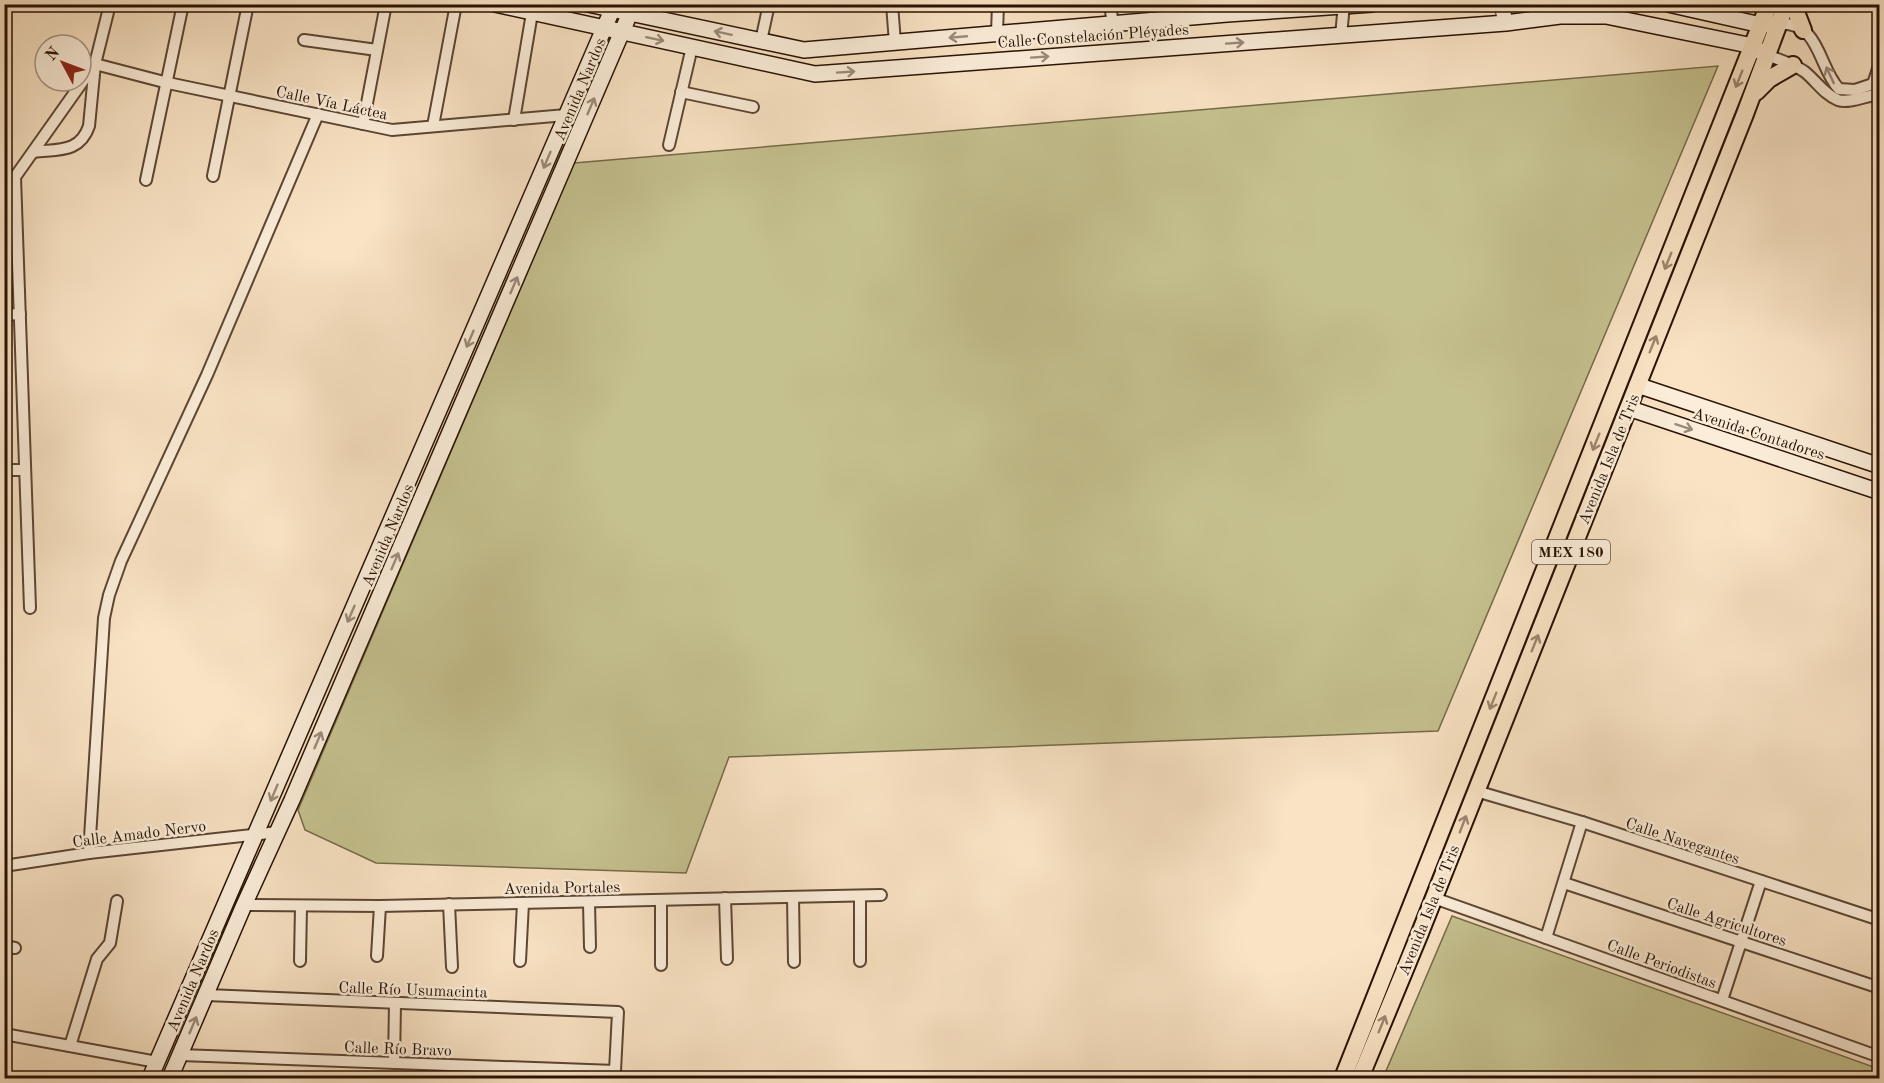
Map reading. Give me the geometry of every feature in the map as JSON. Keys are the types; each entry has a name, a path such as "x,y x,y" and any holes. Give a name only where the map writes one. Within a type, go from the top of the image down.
{"main road":[{"name":"Calle Constelación Pléyades","path":"495,4 815,74 1506,23 1559,10 1606,16 1760,51"},
{"name":"Calle Constelación Pléyades","path":"588,4 632,9 804,50 1113,25 1226,9 1372,4"},
{"path":"1668,4 1761,25 1779,24"},
{"name":"Avenida Isla de Tris","path":"1360,1078 1434,898 1752,97 1760,51 1761,25 1769,4"},
{"name":"Avenida Isla de Tris","path":"1343,1078 1760,51 1779,24 1786,4"},
{"path":"1793,4 1803,30"},
{"name":"Avenida Nardos","path":"150,1078 613,7"},
{"name":"Avenida Nardos","path":"170,1078 632,9"},
{"path":"1752,97 1769,79 1793,65"},
{"name":"Avenida Contadores","path":"1637,385 1880,466"},
{"name":"Avenida Contadores","path":"1628,408 1880,492"}],"street":[{"path":"34,152 68,148 82,141 86,135 89,126 95,64 110,4"},
{"path":"146,180 183,4"},
{"path":"213,176 248,4"},
{"path":"363,124 386,4"},
{"path":"433,126 456,4"},
{"path":"761,41 769,4"},
{"path":"892,4 895,42"},
{"path":"997,33 998,4"},
{"path":"1110,4 1113,25"},
{"path":"1501,4 1506,23"},
{"path":"1341,36 1343,5"},
{"path":"514,120 532,13"},
{"path":"1779,24 1790,23 1803,30 1818,48 1832,82 1839,89 1877,88"},
{"path":"304,40 377,50"},
{"path":"669,145 692,47"},
{"path":"801,71 804,50"},
{"path":"1760,51 1804,71 1824,90 1839,100 1853,100 1877,88"},
{"path":"1877,88 1880,63"},
{"path":"30,608 20,314 10,177 34,152 95,64"},
{"name":"Calle Vía Láctea","path":"95,64 168,83 392,130 566,115"},
{"path":"681,92 753,107"},
{"path":"89,853 104,618 109,595 121,561 207,375 318,114"},
{"path":"4,315 20,314"},
{"path":"4,470 25,470"},
{"name":"Calle Navegantes","path":"1476,790 1582,822 1880,920"},
{"path":"1546,938 1582,822"},
{"name":"Calle Amado Nervo","path":"4,866 89,853 278,832"},
{"path":"1722,1000 1761,881"},
{"name":"Calle Agricultores","path":"1564,883 1880,988"},
{"name":"Avenida Portales","path":"244,905 589,903 881,895"},
{"path":"860,896 860,961"},
{"path":"793,897 794,962"},
{"path":"725,898 727,959"},
{"name":"Calle Periodistas","path":"1434,898 1880,1057"},
{"path":"661,900 661,965"},
{"path":"70,1046 97,959 110,943 117,901"},
{"path":"520,961 523,903"},
{"path":"589,903 590,947"},
{"path":"449,904 452,967"},
{"path":"300,961 301,906"},
{"path":"377,956 380,906"},
{"name":"Calle Río Usumacinta","path":"206,995 618,1012 615,1071"},
{"path":"394,1063 395,1003"},
{"path":"4,1034 157,1062"},
{"name":"Calle Río Bravo","path":"180,1055 615,1071"}],"shaded area":[{"path":"1718,66 1438,731 729,757 686,873 376,863 305,830 298,810 574,163"},
{"path":"1452,916 1879,1069 1879,1078 1383,1078"}]}
